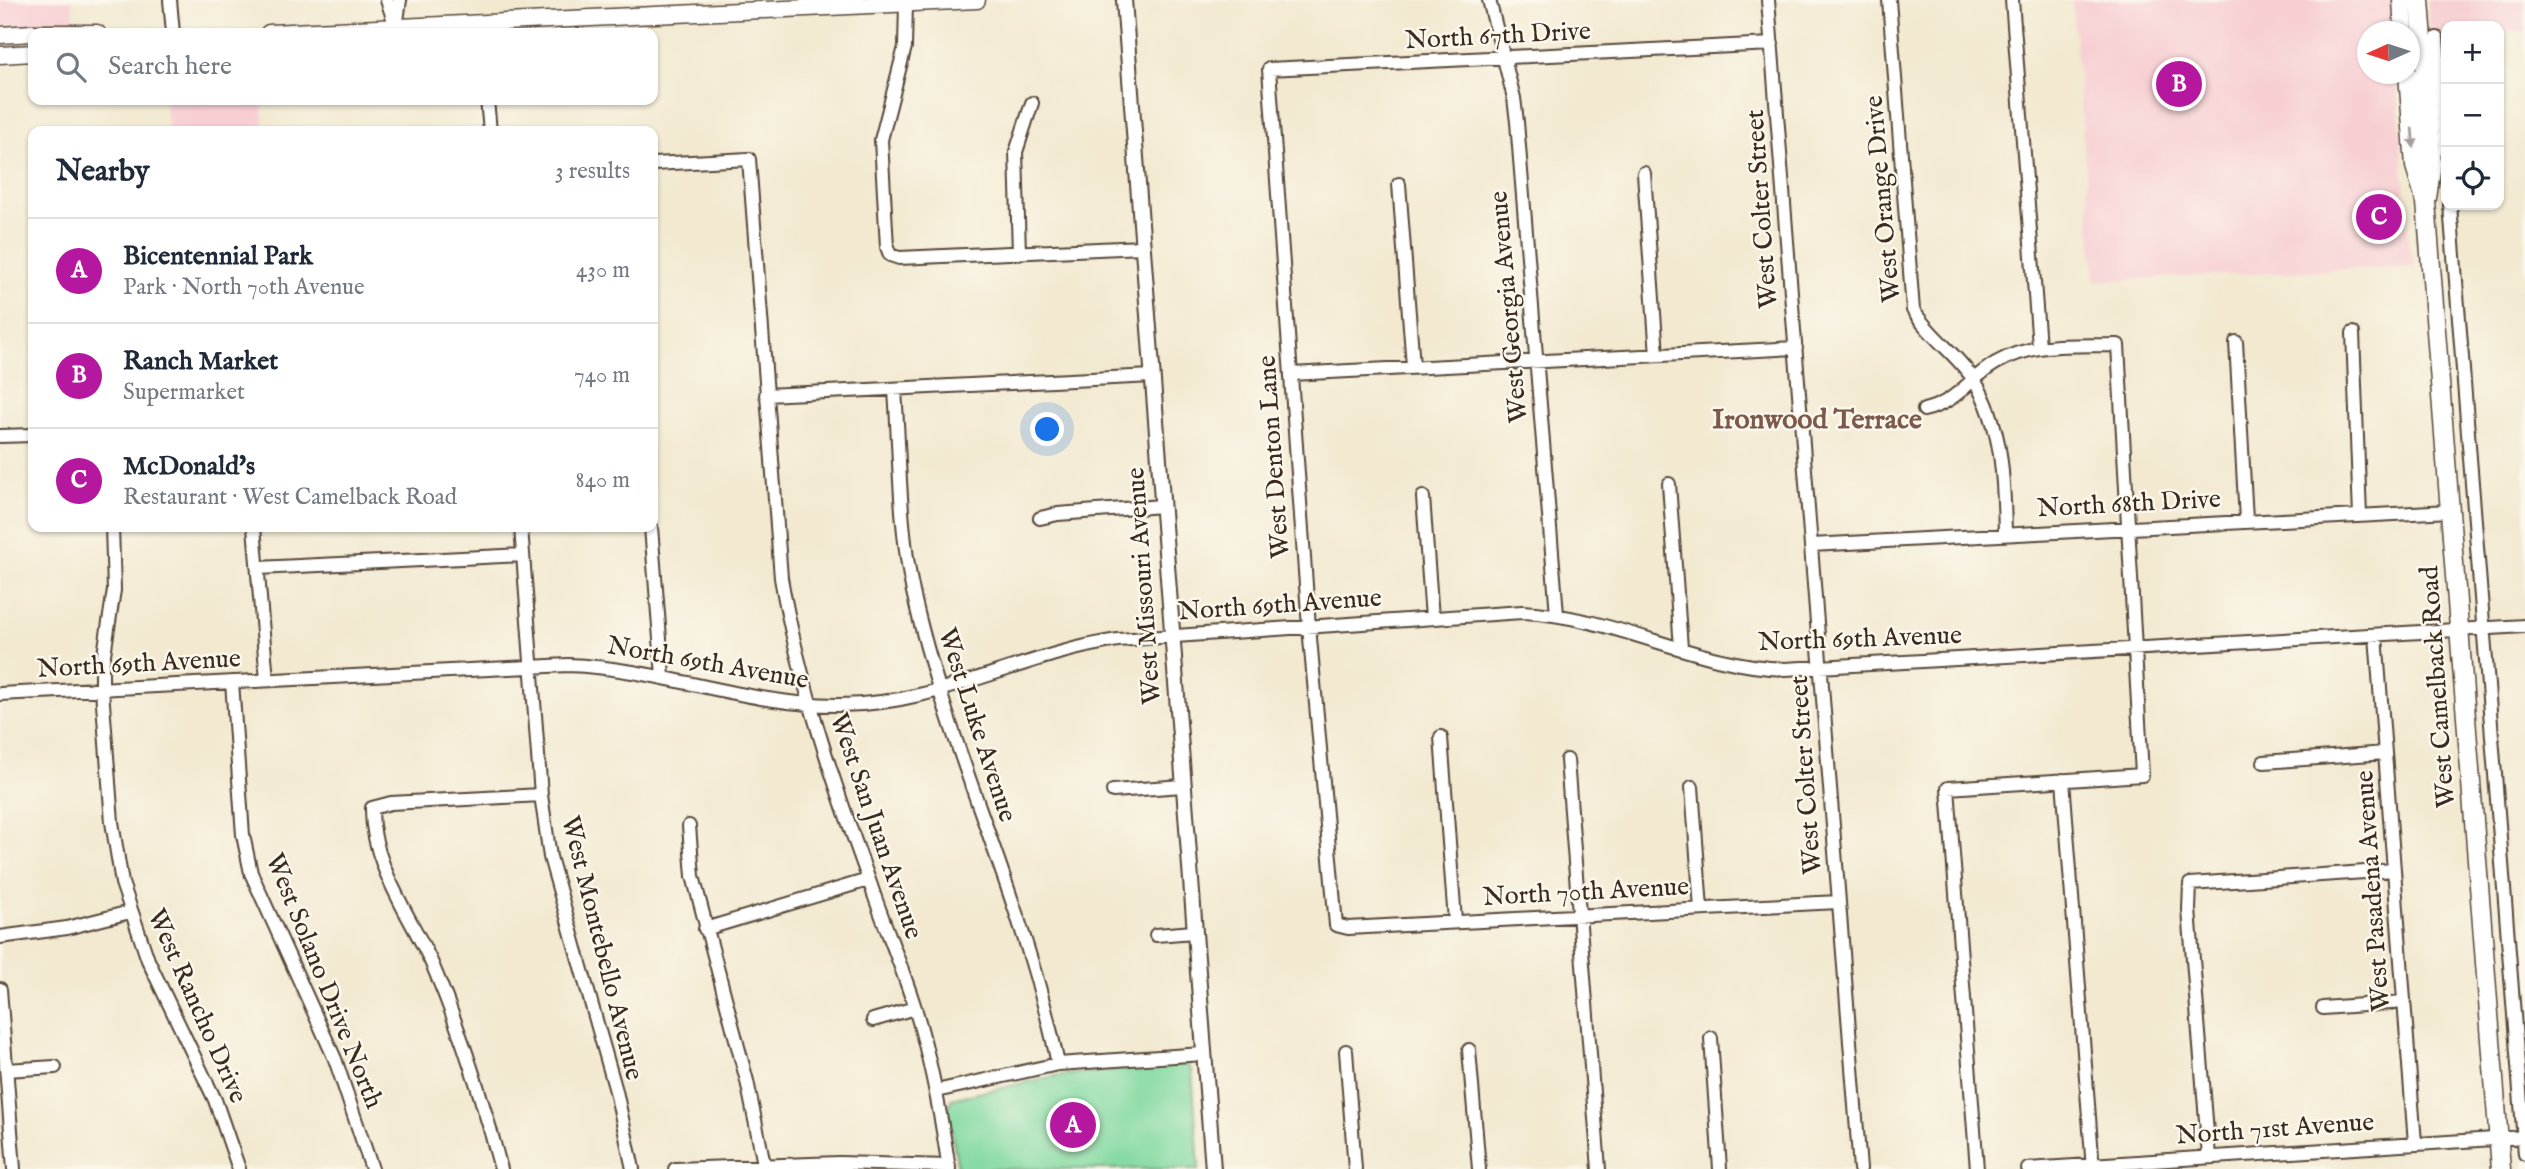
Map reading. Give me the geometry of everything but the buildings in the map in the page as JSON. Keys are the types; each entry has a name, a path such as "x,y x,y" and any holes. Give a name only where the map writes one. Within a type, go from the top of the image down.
{"main road":[{"path":"375,28 481,28 977,0"},
{"path":"2402,0 2403,21"},
{"name":"West Camelback Road","path":"2420,0 2432,164 2426,202"},
{"path":"0,35 28,33"},
{"path":"0,55 28,53"},
{"name":"West Camelback Road","path":"2409,84 2415,166 2426,202 2501,1169"}],"street":[{"path":"170,0 173,28"},
{"path":"387,0 396,27"},
{"path":"396,27 400,0"},
{"name":"West Missouri Avenue","path":"1125,0 1213,1169"},
{"name":"West Georgia Avenue","path":"1489,0 1517,122 1557,614"},
{"name":"West Colter Street","path":"1768,0 1860,1169"},
{"name":"West Orange Drive","path":"1889,0 1913,310 1924,328 1973,379 1993,422 2001,460 2005,534"},
{"path":"2012,0 2039,346"},
{"path":"906,4 905,47 880,148 885,232 890,255 899,258 1143,247"},
{"path":"2437,38 2446,147"},
{"name":"North 67th Drive","path":"1269,69 1772,44"},
{"name":"West Denton Lane","path":"1269,69 1309,627 1335,925"},
{"path":"1019,253 1016,152 1032,103"},
{"path":"487,105 490,126"},
{"name":"West San Juan Avenue","path":"658,164 749,159 781,578 798,662 868,880 915,1008 936,1091 949,1168"},
{"path":"1644,173 1657,355"},
{"path":"1399,184 1413,366"},
{"name":"West Camelback Road","path":"2450,210 2525,1154"},
{"path":"2353,333 2360,516"},
{"path":"2236,342 2246,520"},
{"path":"1924,410 1944,405 1973,379 2019,351 2039,346 2118,345 2142,775 1948,788 1977,1169"},
{"path":"1292,374 1796,348"},
{"path":"766,395 895,391 1153,376"},
{"name":"West Luke Avenue","path":"895,391 913,590 940,691 1025,939 1058,1064"},
{"path":"0,436 28,435"},
{"path":"1669,484 1681,648"},
{"path":"1423,497 1432,618"},
{"path":"1040,518 1058,514 1162,506"},
{"name":"North 68th Drive","path":"1811,545 2451,511"},
{"name":"West Rancho Drive","path":"112,532 114,590 102,667 102,690 112,822 122,883 155,978 215,1100 240,1169"},
{"path":"254,532 267,680"},
{"name":"West Montebello Avenue","path":"521,532 541,795 550,857 616,1091 633,1169"},
{"path":"651,532 663,676"},
{"path":"258,568 523,555"},
{"name":"North 69th Avenue","path":"0,694 532,667 605,666 663,676 752,697 812,705 886,703 940,691 1079,647 1172,634 1522,612 1557,614 1623,629 1746,666 1820,667 2525,626"},
{"name":"West Pasadena Avenue","path":"2376,636 2415,1143"},
{"name":"West Solano Drive North","path":"232,682 243,835 251,873 335,1059 372,1169"},
{"path":"1441,737 1455,921"},
{"path":"2264,762 2385,753"},
{"path":"1567,760 1599,1169"},
{"path":"2063,780 2093,1167"},
{"path":"1113,791 1184,786"},
{"path":"1692,787 1701,909"},
{"path":"501,1169 483,1100 460,1034 432,965 378,853 371,831 372,808 391,803 541,795"},
{"path":"689,826 692,867 705,929 747,1081 764,1164"},
{"path":"2209,1157 2189,910 2190,884 2394,870"},
{"path":"705,929 868,880"},
{"name":"North 70th Avenue","path":"1335,925 1348,928 1838,902"},
{"path":"0,937 67,928 130,912"},
{"path":"1156,935 1194,932"},
{"path":"0,989 14,1169"},
{"path":"2323,1008 2404,1002"},
{"path":"873,1020 915,1008"},
{"path":"1712,1038 1720,1169"},
{"path":"1346,1051 1355,1169"},
{"path":"1469,1051 1479,1169"},
{"path":"936,1091 1058,1064 1203,1054"},
{"path":"6,1070 55,1066"},
{"name":"North 71st Avenue","path":"2028,1169 2093,1167 2524,1137"},
{"path":"675,1169 764,1164 949,1168"}],"shaded area":[{"path":"0,0 72,0 74,25 0,28"},
{"path":"2072,0 2389,0 2391,21 2357,21 2357,84 2397,84 2409,247 2415,266 2095,281"},
{"path":"2427,0 2525,0 2525,31 2504,33 2504,21 2441,21 2441,35 2430,36"},
{"path":"165,105 262,105 264,126 167,126"}],"green space":[{"path":"1187,1064 1192,1071 1199,1169 958,1169 948,1109 951,1099 1060,1075"}],"place":[{"name":"Ranch Market","path":"2179,84"},
{"name":"McDonald's","path":"2379,217"},
{"name":"Bicentennial Park","path":"1073,1125"}],"district":[{"name":"Ironwood Terrace","path":"1817,420"}]}
